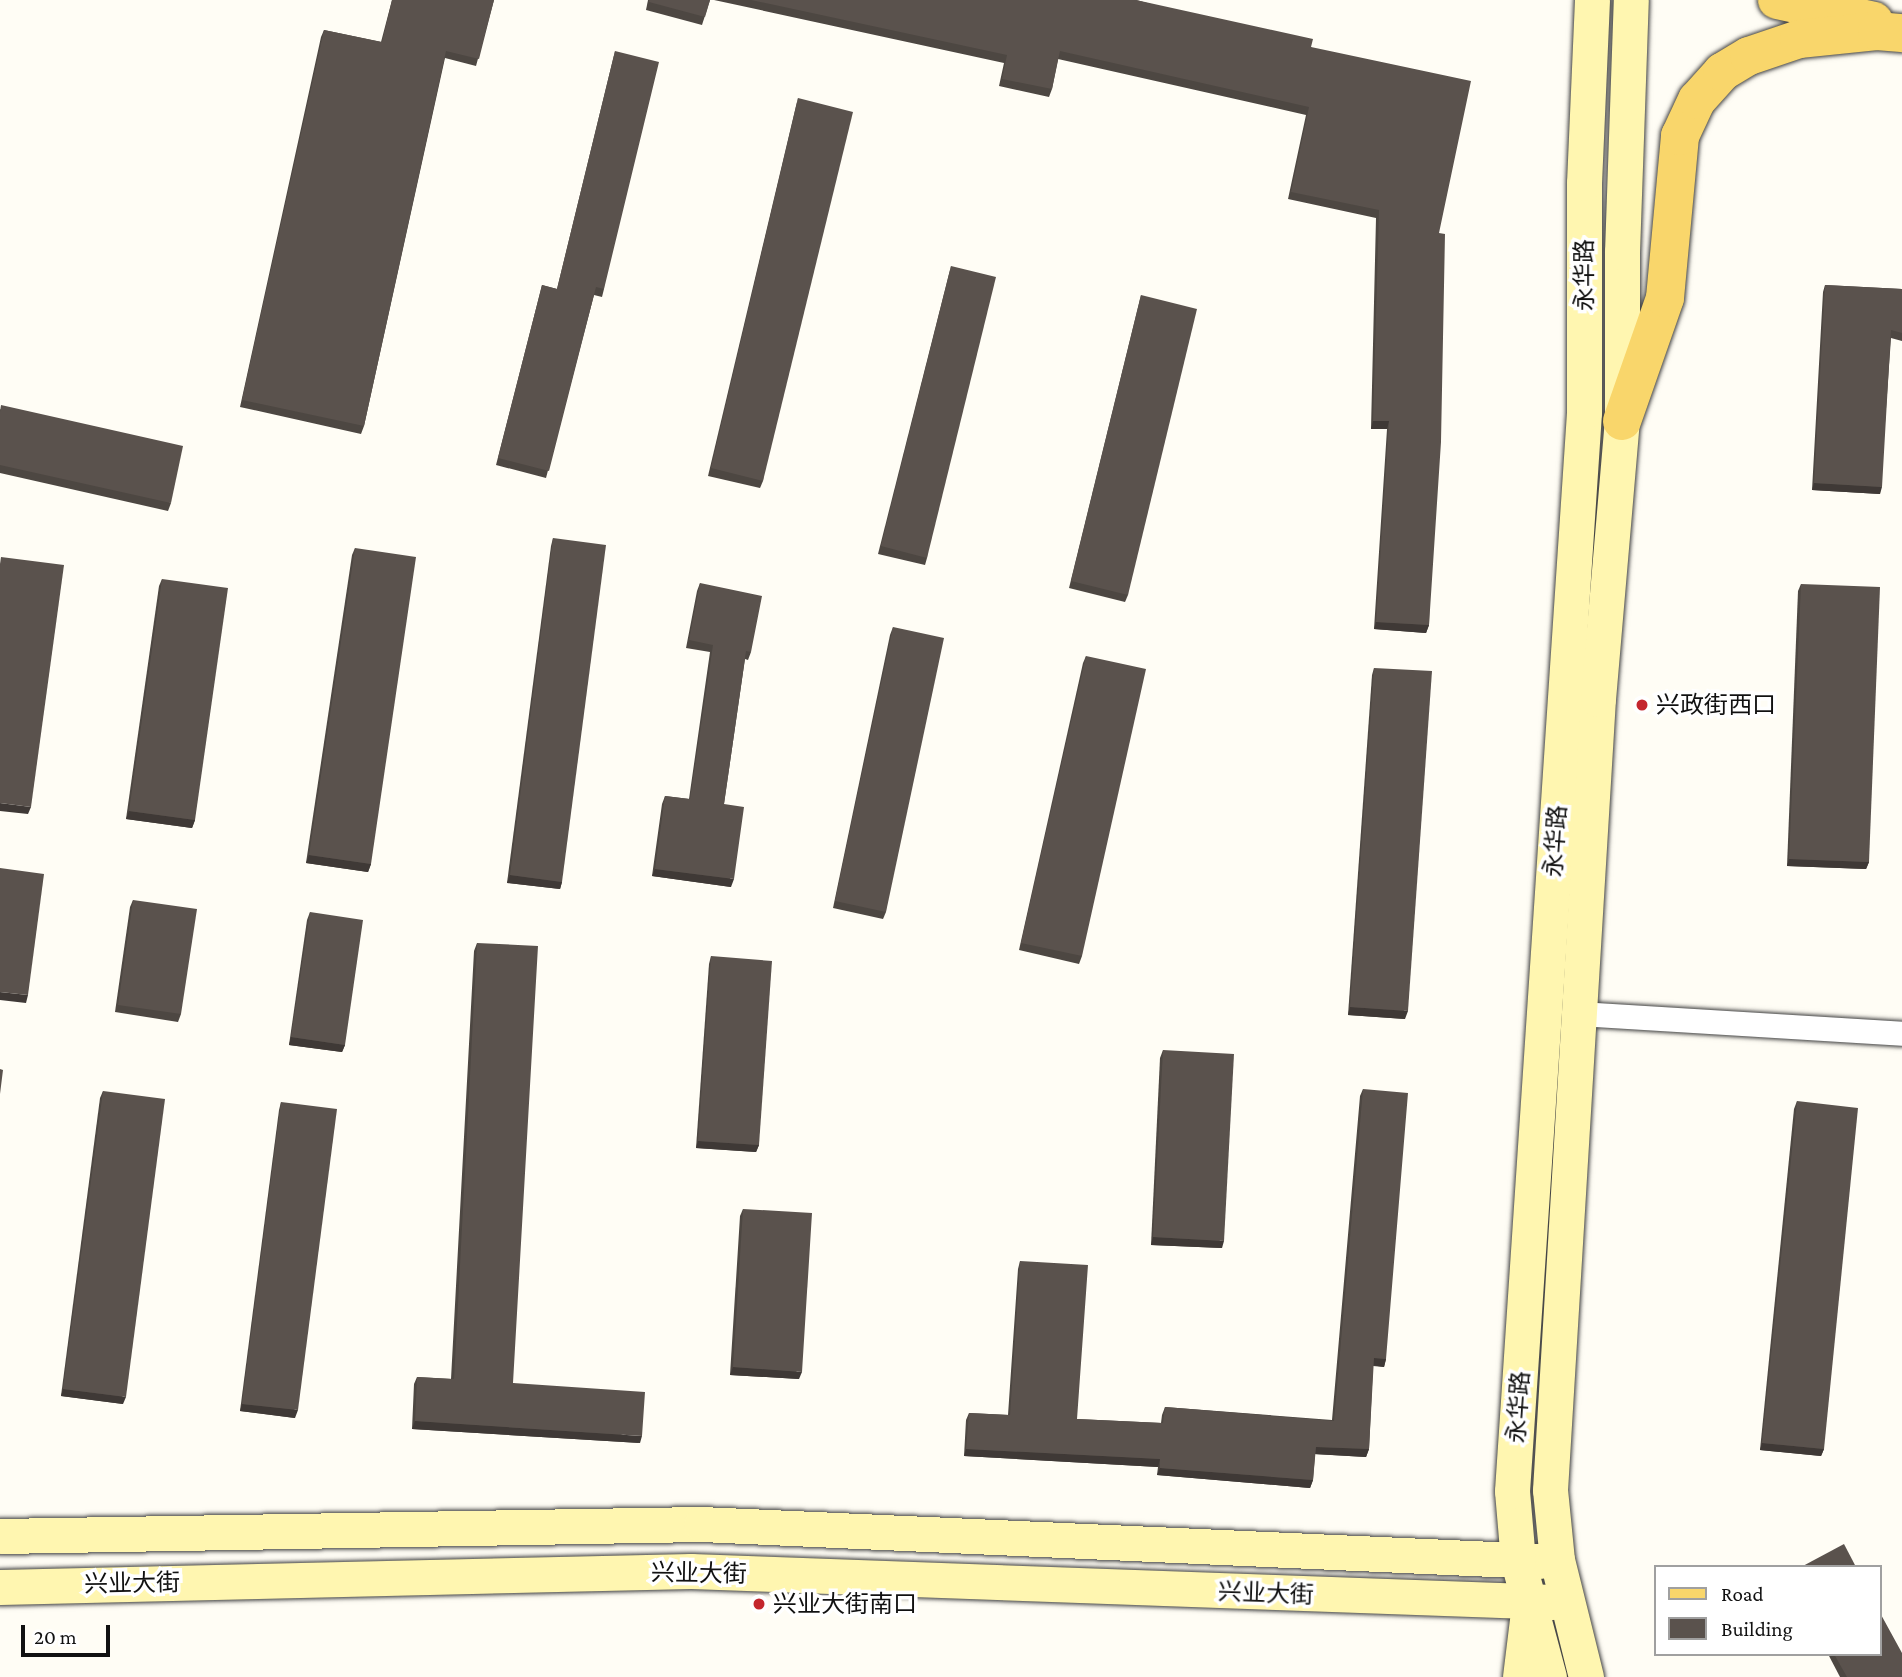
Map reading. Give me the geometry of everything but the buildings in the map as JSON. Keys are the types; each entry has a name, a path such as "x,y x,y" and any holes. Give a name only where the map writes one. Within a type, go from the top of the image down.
{"main road":[{"name":"永华路","path":"1549,1677 1518,1561 1512,1491 1584,412 1584,183 1592,0"},
{"name":"永华路","path":"1586,1677 1557,1560 1550,1490 1598,699 1622,421 1622,252 1632,0"},
{"path":"1777,0 1902,27"},
{"path":"1622,421 1665,298 1681,136 1698,100 1722,72 1749,56 1787,43 1877,31 1902,33"},
{"name":"兴业大街","path":"0,1536 701,1524 1518,1561 1557,1560"},
{"name":"兴业大街","path":"0,1587 691,1571 1529,1603 1566,1602"},
{"path":"1520,1677 1529,1603"}],"street":[{"path":"1579,1014 1902,1034"}],"place":[{"name":"兴政街西口","path":"1642,705"},
{"name":"兴业大街南口","path":"759,1604"}]}
